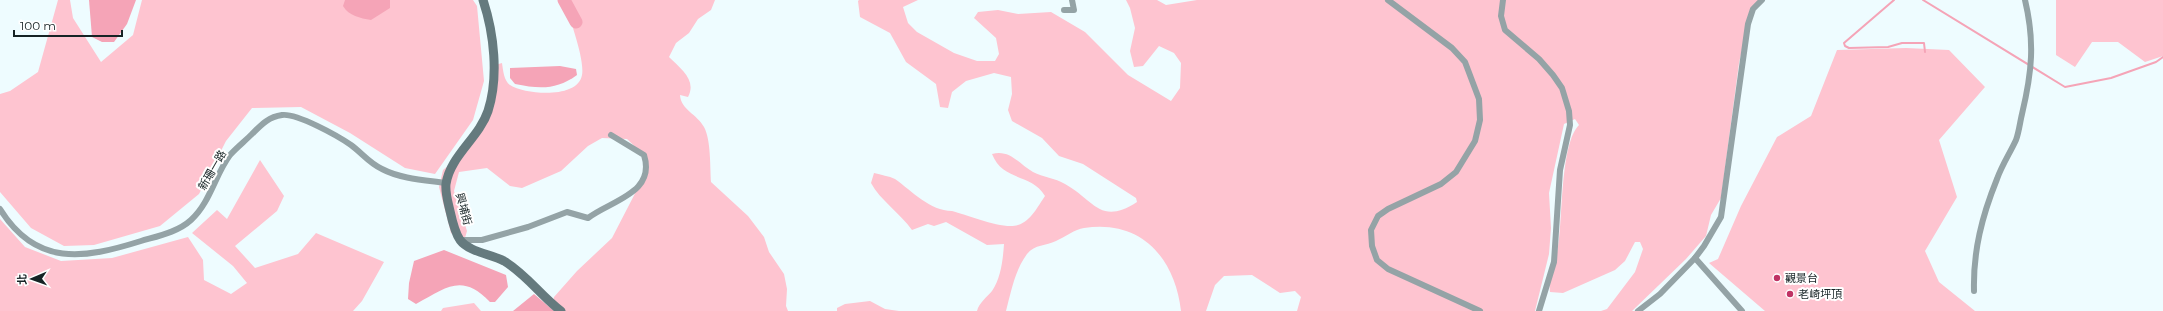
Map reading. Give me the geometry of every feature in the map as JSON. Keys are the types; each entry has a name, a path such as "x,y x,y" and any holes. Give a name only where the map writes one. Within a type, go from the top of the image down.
{"street":[{"name":"興埔街","path":"483,0 489,20 492,42 493,91 488,111 480,129 453,164 446,183 446,193 451,214 460,240 470,248 503,261 527,278 561,311"},
{"path":"1064,10 1074,10 1072,0"},
{"path":"1388,0 1452,48 1465,62 1479,99 1480,120 1475,141 1456,172 1441,184 1388,208 1378,216 1371,230 1372,246 1377,260 1388,269 1480,311"},
{"path":"1503,0 1501,16 1505,30 1539,59 1553,75 1562,88 1569,111 1570,125 1560,170 1555,251 1551,274 1539,311"},
{"path":"1638,311 1660,294 1694,258 1704,246 1721,218 1748,24 1753,8 1762,0"},
{"path":"1974,291 1974,263 1980,229 1997,178 2016,139 2027,95 2032,45 2031,27 2024,0"},
{"name":"新珊一路","path":"0,209 21,236 40,247 58,253 80,255 122,247 168,233 181,228 200,210 231,155 263,123 272,117 284,115 297,118 335,136 352,146 367,160 398,176 446,183"},
{"path":"460,240 482,240 528,227 567,212 588,218 634,192 647,175 648,166 644,155 611,135"},
{"path":"1694,258 1742,311"}],"shaded area":[{"path":"58,0 70,0 73,18 101,62 133,35 142,0 473,0 477,6 484,81 473,120 435,174 405,168 350,133 301,107 252,108 226,141 199,194 160,226 94,245 64,246 31,228 0,192 0,94 10,91 38,72"},
{"path":"89,0 136,0 127,24 114,42 102,42 92,37"},
{"path":"345,0 390,0 390,8 371,20 348,12 343,6"},
{"path":"564,0 715,0 711,10 698,19 689,33 676,43 669,57 683,70 691,85 688,97 680,95 681,100 686,108 701,123 706,132 710,153 711,182 748,216 764,237 769,252 784,274 787,289 786,306 788,311 561,311 553,301 554,297 577,271 612,238 643,178 646,157 627,139 602,138 588,146 561,171 522,188 510,186 487,168 459,172 454,191 467,231 465,238 461,240 451,233 439,187 443,170 463,153 486,111 495,65 502,63 505,78 510,85 527,91 539,93 550,93 571,88 578,83 582,75 581,59 576,38"},
{"path":"859,0 918,0 903,7 908,23 917,32 954,53 977,61 995,61 999,54 996,38 974,18 978,12 998,10 1018,14 1051,12 1085,32 1128,75 1171,101 1180,88 1181,63 1174,53 1159,46 1143,66 1134,67 1130,51 1135,28 1130,8 1126,0 1157,0 1166,5 1197,0 1762,0 1749,18 1739,63 1721,198 1711,215 1706,236 1686,259 1632,311 1601,311 1607,309 1635,272 1643,249 1640,242 1635,242 1625,261 1615,270 1563,293 1550,292 1550,281 1560,234 1565,165 1568,148 1579,125 1575,119 1564,124 1549,193 1551,228 1549,254 1535,311 1297,311 1301,297 1295,291 1280,293 1252,275 1224,276 1215,285 1206,311 1181,311 1171,274 1163,259 1152,246 1138,236 1122,230 1104,227 1084,228 1074,231 1052,243 1034,248 1027,254 1019,267 1006,311 977,311 981,303 992,291 998,280 1004,244 987,245 946,222 934,226 928,224 912,230 885,201 871,183 874,173 895,179 922,200 936,208 952,211 995,224 1012,226 1023,223 1027,220 1034,213 1045,196 1033,184 1010,174 1003,169 997,163 992,154 998,153 1009,155 1033,172 1065,184 1098,208 1106,211 1114,212 1124,209 1137,202 1136,198 1083,164 1059,156 1042,138 1012,121 1008,110 1012,94 1011,77 994,73 966,81 952,92 948,108 940,107 936,84 906,62 890,33 860,17"},
{"path":"2056,0 2163,0 2163,56 2145,62 2118,42 2092,42 2075,67 2056,55"},
{"path":"1906,48 1949,50 1985,87 1939,140 1957,197 1925,251 1939,282 1975,311 1765,311 1709,263 1718,259 1741,206 1777,137 1811,116 1837,50"},
{"path":"560,66 576,69 577,75 555,86 548,87 532,87 515,84 510,78 510,68"},
{"path":"260,160 284,196 277,211 235,246 255,268 298,254 316,233 384,262 362,301 353,311 0,311 0,219 25,247 61,261 112,258 188,237 203,260 204,280 231,294 247,283 233,266 192,233 217,210 227,219"},
{"path":"444,250 506,275 508,287 495,302 490,302 480,293 462,285 446,288 416,304 408,299 409,283 414,261"},
{"path":"534,294 554,311 513,311"},
{"path":"870,301 885,309 899,311 837,311 837,308 845,304"},
{"path":"474,303 481,311 441,311 443,308"}],"waterway":[{"path":"564,0 576,22"},
{"path":"1894,0 1844,43 1845,46 1849,48 1888,47 1902,43 1924,43 1925,52"},
{"path":"1923,0 2065,87 2111,78 2156,62 2163,57"}],"place":[{"name":"觀景台","path":"1777,278"},
{"name":"老崎坪頂","path":"1790,294"}]}
